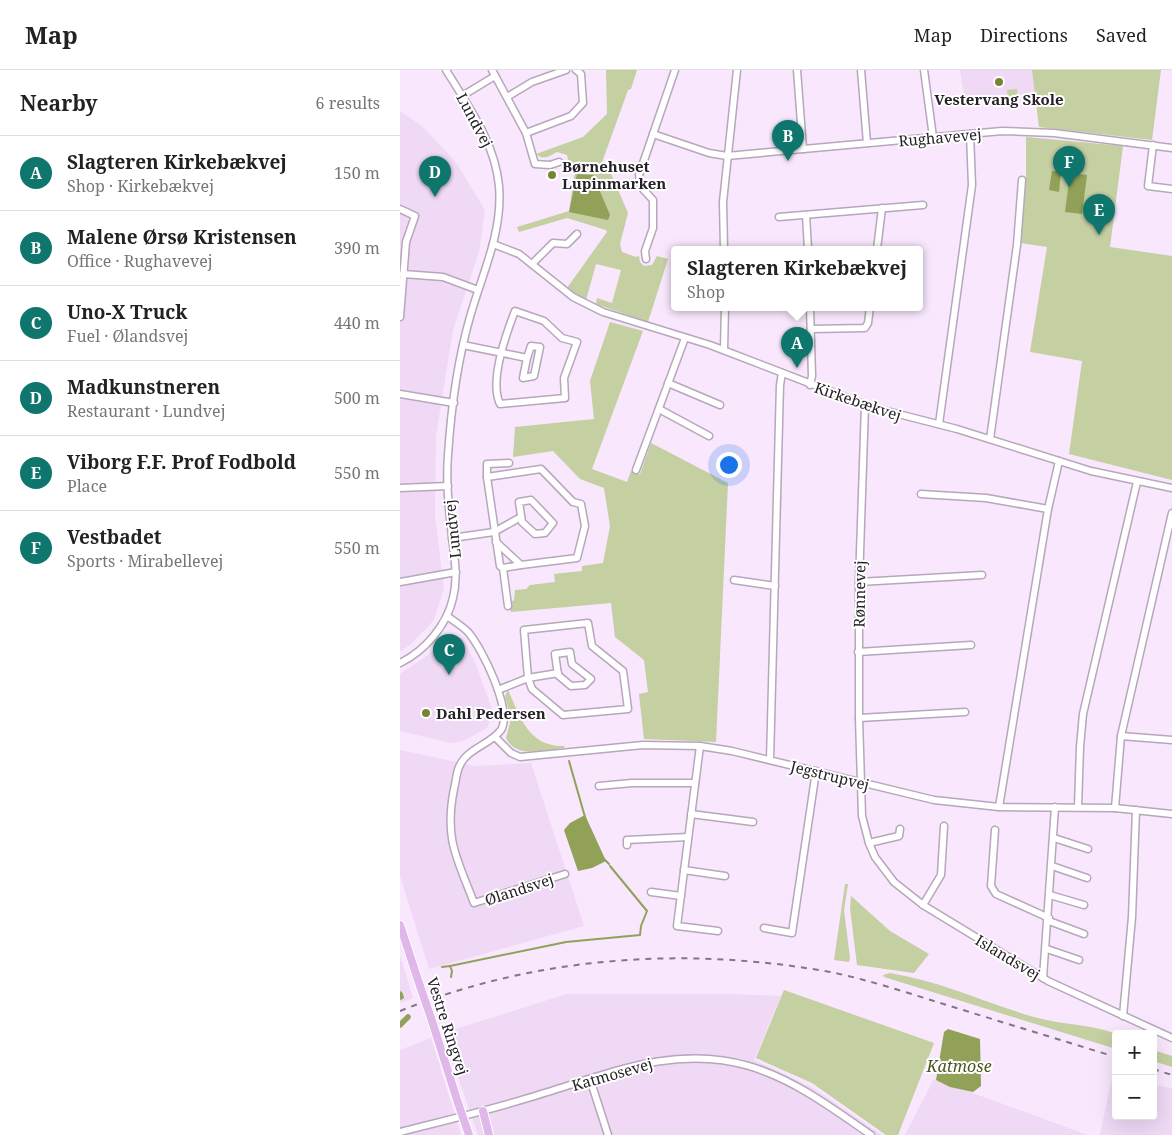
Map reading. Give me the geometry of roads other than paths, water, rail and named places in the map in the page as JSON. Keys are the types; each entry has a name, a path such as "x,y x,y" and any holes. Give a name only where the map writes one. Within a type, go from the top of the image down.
{"main road":[{"name":"Vestre Ringvej","path":"400,925 469,1135"},
{"path":"483,1111 489,1135"}],"street":[{"name":"Lundvej","path":"400,664 424,646 438,631 447,616 453,600 456,572 448,486 448,456 454,403 463,345 493,244 500,204 497,171 486,137 446,70"},
{"path":"507,97 532,82 566,70"},
{"path":"526,133 571,116 583,103 582,74 576,70"},
{"path":"646,259 645,251 653,228 653,200 641,187 639,175 675,70"},
{"path":"724,246 723,202 737,70"},
{"path":"797,70 803,149"},
{"path":"861,70 867,143"},
{"path":"924,70 933,137"},
{"path":"462,96 493,73 526,133 535,164 550,165 559,162"},
{"name":"Rughavevej","path":"653,134 710,153 727,156 970,134 1038,132 1172,148"},
{"path":"939,424 972,185 970,134"},
{"path":"1153,145 1148,186 1172,189"},
{"path":"990,439 1017,245 1022,180"},
{"path":"779,217 923,205"},
{"path":"877,246 882,208"},
{"path":"400,209 415,216 408,231 400,317"},
{"path":"806,215 808,246"},
{"path":"400,227 408,231"},
{"path":"532,264 553,243 567,244 577,234"},
{"name":"Kirkebækvej","path":"493,244 520,254 558,287 590,306 724,350 865,405 939,424 1059,461 1137,482 1172,488"},
{"path":"403,274 443,277 478,290"},
{"path":"724,350 725,311"},
{"path":"810,311 812,376 810,384"},
{"path":"811,330 865,328 868,323 870,311"},
{"path":"515,312 544,321 562,338 577,342 564,378 565,398 500,404 496,386 502,353 515,312"},
{"path":"636,470 685,338"},
{"path":"463,345 527,358"},
{"path":"531,346 540,347 534,376 523,378 526,364 527,358 531,346"},
{"path":"770,760 782,373"},
{"path":"668,383 720,405"},
{"path":"400,394 454,403"},
{"name":"Rønnevej","path":"860,782 858,652 865,405"},
{"path":"659,409 709,436"},
{"path":"999,807 1048,509 1059,461"},
{"path":"508,606 503,568 500,566 494,532 487,464 509,463"},
{"path":"487,478 541,469 573,502 581,504 585,526 577,558 503,568"},
{"path":"1078,807 1083,714 1137,482"},
{"name":"Lundvej","path":"400,488 448,486"},
{"path":"921,494 986,498 1048,509"},
{"path":"531,500 553,523 545,533 535,534 522,522 521,517 519,502 531,500"},
{"path":"1115,808 1121,736 1172,513"},
{"path":"452,538 494,532 521,517"},
{"path":"496,542 521,565"},
{"name":"Lundvej","path":"400,582 456,572"},
{"path":"859,582 982,575"},
{"path":"734,580 775,586"},
{"path":"447,616 468,633 477,646 504,705 505,716 502,728 495,737"},
{"path":"588,623 592,646 623,671 628,709 563,715 532,689 528,678 524,630 588,623"},
{"path":"858,652 971,645"},
{"path":"570,652 572,664 591,679 585,685 572,686 558,673 555,654 570,652"},
{"path":"498,690 528,678 558,673"},
{"path":"859,718 965,712"},
{"path":"1121,736 1172,740"},
{"name":"Jegstrupvej","path":"495,737 511,753 520,757 643,745 700,746 732,751 934,800 999,807 1115,808 1172,814"},
{"name":"Ølandsvej","path":"495,737 466,756 459,767 450,812 451,843 474,903 564,874"},
{"path":"700,746 677,926 718,931"},
{"path":"764,928 792,933 816,771"},
{"path":"599,786 632,783 695,782"},
{"name":"Islandsvej","path":"860,782 862,816 868,843 882,869 923,905 1043,978 1172,1038"},
{"path":"1043,978 1049,919 1055,807"},
{"path":"1123,1016 1132,917 1136,810"},
{"path":"691,814 753,822"},
{"path":"923,905 941,875 944,826"},
{"path":"868,843 899,836 900,829"},
{"path":"995,830 991,886 996,894 1084,934"},
{"path":"627,845 627,840 688,837"},
{"path":"1054,838 1088,850"},
{"path":"1052,866 1087,878"},
{"path":"684,870 724,876"},
{"path":"651,892 681,896"},
{"path":"1050,894 1084,905"},
{"path":"1046,950 1079,960"},
{"name":"Katmosevej","path":"400,1132 483,1111 624,1067 676,1059 714,1060 748,1066 799,1086 871,1135"},
{"path":"590,1079 608,1135"}],"water":[{"path":"1052,171 1061,172 1059,192 1049,190"},
{"path":"1070,173 1087,175 1082,214 1065,212"},
{"path":"577,174 593,175 610,215 608,220 569,212"},
{"path":"585,815 606,861 592,868 578,871 564,830 570,823"},
{"name":"Katmose","path":"948,1029 980,1039 981,1086 973,1092 950,1087 936,1080 944,1032"}],"waterway":[{"path":"569,761 585,817"},
{"path":"604,859 609,864"},
{"path":"450,966 566,942 640,935 641,926 647,911 610,866"},
{"path":"442,967 450,966 452,971 451,977"},
{"path":"400,1025 408,1017"}],"railway":[{"path":"400,1011 452,992 505,978 558,968 612,961 667,958 721,959 776,964 830,972 860,979 1112,1056"},
{"path":"1157,1070 1172,1075"}],"place":[{"name":"Vestervang Skole","path":"999,82"},
{"name":"Malene Ørsø Kristensen","path":"788,161"},
{"name":"Børnehuset Lupinmarken","path":"552,175"},
{"name":"Vestbadet","path":"1069,187"},
{"name":"Madkunstneren","path":"435,197"},
{"name":"Viborg F.F. Prof Fodbold","path":"1099,235"},
{"name":"Slagteren Kirkebækvej","path":"797,368"},
{"name":"Uno-X Truck","path":"449,675"},
{"name":"Dahl Pedersen","path":"426,713"}]}
